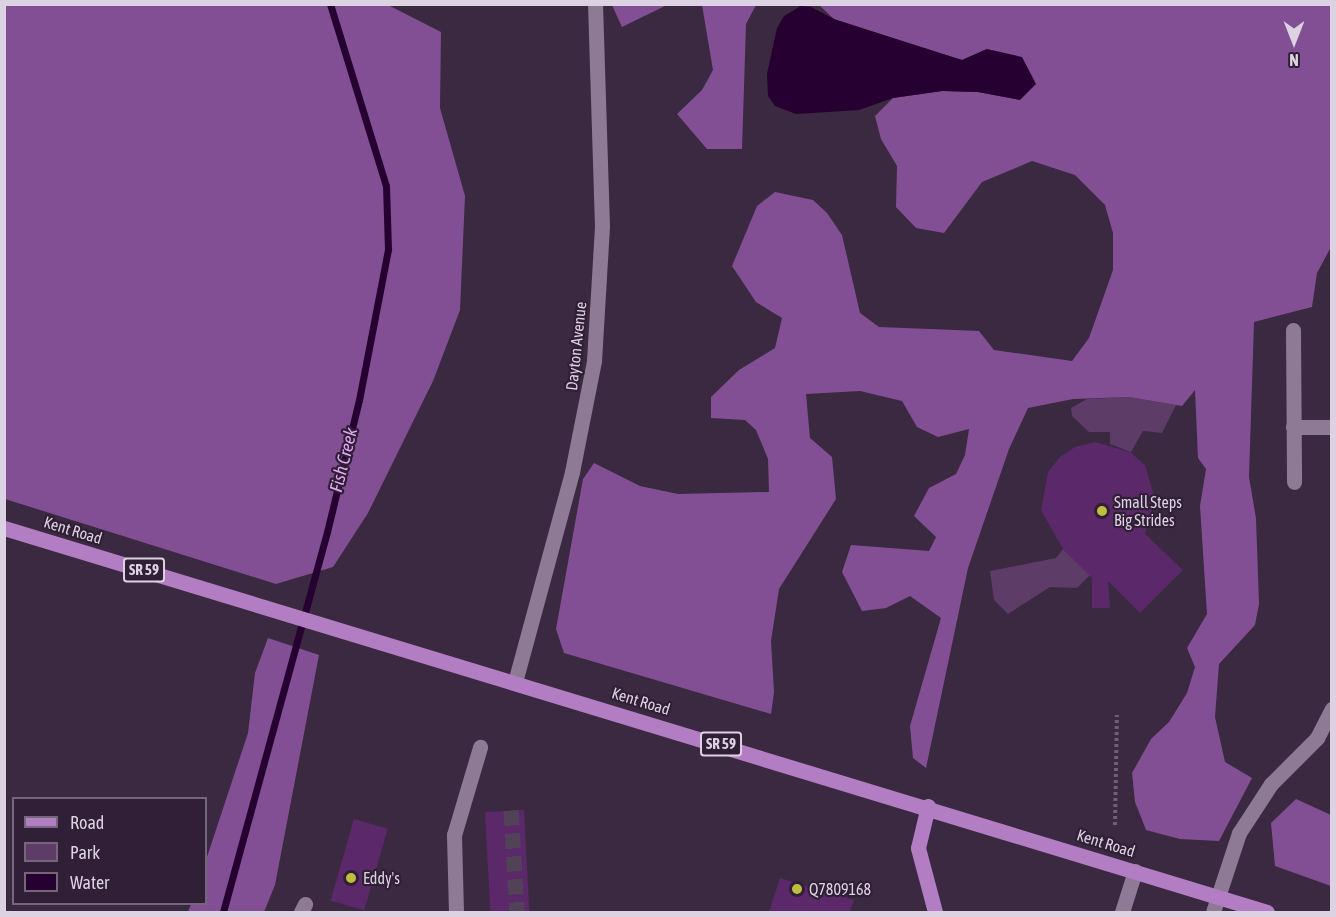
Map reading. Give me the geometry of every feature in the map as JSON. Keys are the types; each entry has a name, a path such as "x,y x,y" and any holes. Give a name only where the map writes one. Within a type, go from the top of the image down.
{"main road":[{"name":"Kent Road","path":"4,528 928,806 1267,912"},
{"path":"928,806 918,848 935,912"}],"street":[{"name":"Dayton Avenue","path":"514,682 572,472 594,361 602,226 595,4"},
{"path":"1293,330 1294,482"},
{"path":"1293,427 1332,427"},
{"path":"1213,912 1239,833 1271,784 1317,738 1332,709"},
{"path":"456,912 454,835 480,747"},
{"path":"1122,912 1135,871"}],"path":[{"path":"1116,825 1117,715"}],"green space":[{"path":"1129,397 1176,405 1162,433 1143,431 1131,452 1110,444 1110,432 1089,432 1072,416 1071,408 1087,399"},
{"path":"1063,549 1090,575 1077,588 1050,587 1008,614 994,600 990,571 1056,558"}],"shaded area":[{"path":"5,4 388,5 441,32 440,108 465,196 460,310 433,381 368,513 333,567 276,584 5,499"},
{"path":"612,5 667,5 622,27"},
{"path":"702,5 756,5 746,24 742,149 707,149 677,114 702,90 713,70"},
{"path":"819,5 1331,5 1331,247 1317,273 1312,307 1254,322 1249,477 1256,518 1259,604 1255,625 1219,664 1215,717 1225,762 1252,778 1219,841 1180,839 1146,830 1135,802 1132,773 1151,739 1169,722 1187,693 1195,667 1187,648 1207,614 1200,506 1206,469 1198,458 1195,390 1182,406 1129,397 1073,399 1028,408 1009,449 968,568 926,768 913,758 910,726 941,618 910,596 886,608 862,611 842,572 851,545 929,551 936,537 914,516 929,488 956,474 965,455 969,429 938,437 917,427 902,401 860,391 806,394 810,438 832,457 836,499 779,589 771,641 774,692 771,714 564,653 556,629 583,479 594,463 640,486 678,494 769,492 768,459 756,430 745,420 711,418 711,397 739,370 775,348 782,318 756,302 732,266 757,206 775,192 813,200 827,213 842,235 860,313 879,327 979,331 994,350 1072,361 1089,338 1113,270 1113,233 1105,205 1075,175 1032,161 982,182 944,233 916,228 896,207 897,166 881,139 875,116 893,98 942,91 978,92 1020,100 987,49 962,60 836,21"},
{"path":"268,638 319,655 275,885 264,912 188,912 191,905 207,905 207,857 248,733 255,673"},
{"path":"1296,799 1331,815 1331,886 1275,866 1271,823"}],"water":[{"path":"801,6 811,7 834,19 962,60 987,49 1022,57 1036,84 1020,100 978,92 942,91 893,98 859,110 796,114 775,106 768,96 767,74 777,28 784,16"}],"building":[{"path":"1095,442 1130,452 1145,465 1155,499 1145,534 1183,570 1140,613 1108,581 1110,608 1092,608 1092,578 1063,549 1041,510 1048,472 1060,457 1075,447"},
{"path":"524,810 529,912 490,912 485,812"},
{"name":"Eddy's","path":"354,819 388,829 364,910 331,901"},
{"name":"Q7809168","path":"780,878 854,900 850,912 769,912"}],"waterway":[{"name":"Fish Creek","path":"223,912 327,532 359,400 388,249 386,186 330,4"}],"tunnel":[{"path":"511,810 517,912"}],"place":[{"name":"Small Steps Big Strides","path":"1102,511"},
{"name":"Eddy's","path":"351,878"},
{"name":"Q7809168","path":"797,889"}]}
